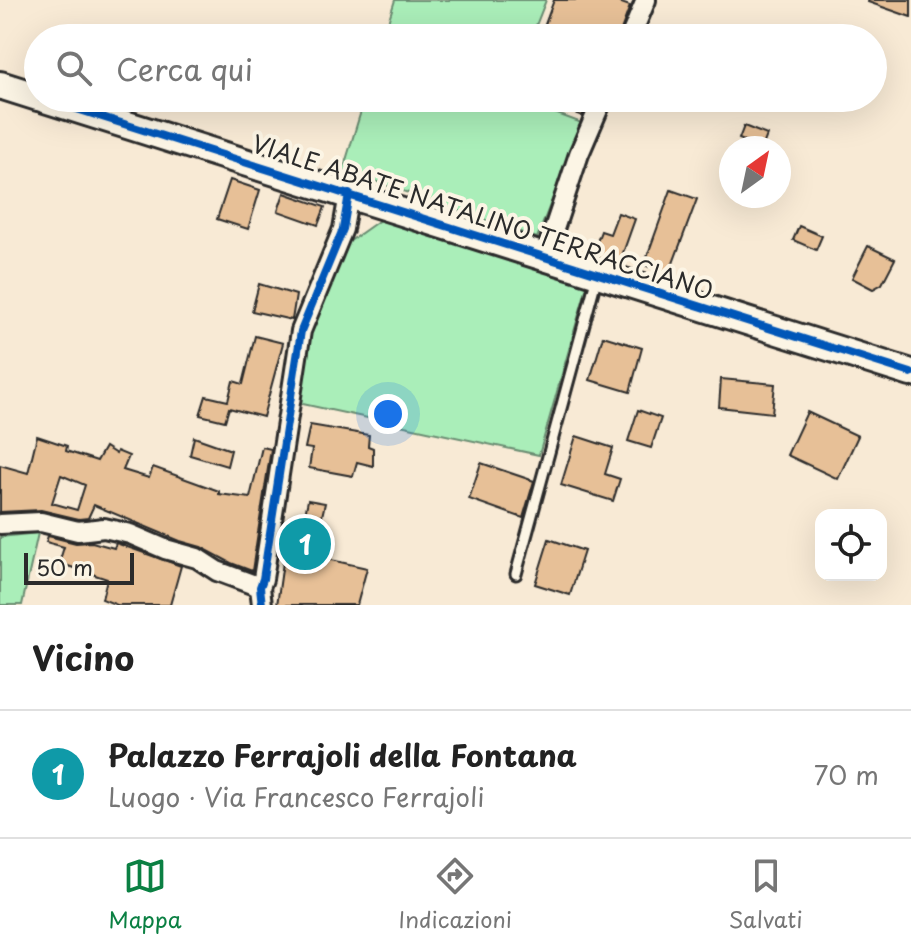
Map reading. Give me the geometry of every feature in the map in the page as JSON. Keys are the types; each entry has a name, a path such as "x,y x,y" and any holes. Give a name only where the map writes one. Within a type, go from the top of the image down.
{"street":[{"path":"636,24 646,0"},
{"name":"VIALE ABATE NATALINO TERRACCIANO","path":"0,85 24,92"},
{"name":"VIALE ABATE NATALINO TERRACCIANO","path":"88,112 911,373"},
{"path":"545,256 579,154 597,112"},
{"path":"0,524 41,522 78,531 104,528 130,534 197,558 261,596 301,331 343,229 349,194"}],"lane":[{"path":"516,574 598,273"}],"green space":[{"path":"395,0 546,0 537,24 387,24"},
{"path":"361,112 552,112 582,123 537,238 343,170"},
{"path":"384,217 589,279 539,455 298,403 306,333 346,244"},
{"path":"38,533 22,605 0,605 0,537"}],"building":[{"path":"554,0 613,0 630,6 623,24 545,24"},
{"path":"911,0 911,17 868,2"},
{"path":"744,126 767,135 767,136 740,136"},
{"path":"230,180 260,190 248,229 217,219"},
{"path":"671,190 697,199 669,274 644,265"},
{"path":"284,193 325,207 318,225 278,211"},
{"path":"618,213 635,219 619,264 592,255 601,231 610,234"},
{"path":"799,226 822,236 816,250 793,240"},
{"path":"868,246 895,259 882,284 873,289 852,278"},
{"path":"259,284 296,295 292,320 252,311"},
{"path":"255,336 283,343 263,417 229,408 225,421 200,415 206,396 228,401 233,381 243,384"},
{"path":"603,336 642,348 630,392 590,380"},
{"path":"721,379 775,384 772,413 719,407"},
{"path":"638,410 661,418 651,448 628,441"},
{"path":"807,412 858,436 838,479 787,455"},
{"path":"310,425 369,435 373,466 357,462 353,476 309,468 312,449 305,448"},
{"path":"37,436 67,446 66,451 97,461 105,447 116,454 117,451 129,456 123,470 149,478 153,467 219,491 219,494 250,498 262,447 271,449 252,571 201,547 94,505 88,518 79,519 41,510 0,512 0,465 28,473","holes":["61,475 85,485 77,510 52,503"]},
{"path":"576,436 613,448 605,474 620,479 613,501 561,485"},
{"path":"194,437 231,450 227,466 190,455"},
{"path":"481,463 534,481 523,518 469,499"},
{"path":"308,500 325,503 313,556 367,568 357,605 277,605 284,555 292,555 297,534 301,534"},
{"path":"48,536 114,548 116,543 181,566 170,605 117,605 102,599 107,579 59,563 64,547 46,542"},
{"path":"549,539 584,551 570,595 535,584"}],"cycle path":[{"path":"86,112 911,373"},
{"path":"262,605 260,587 301,331 343,229 349,194"}],"place":[{"name":"Palazzo Ferrajoli della Fontana","path":"305,544"}]}
